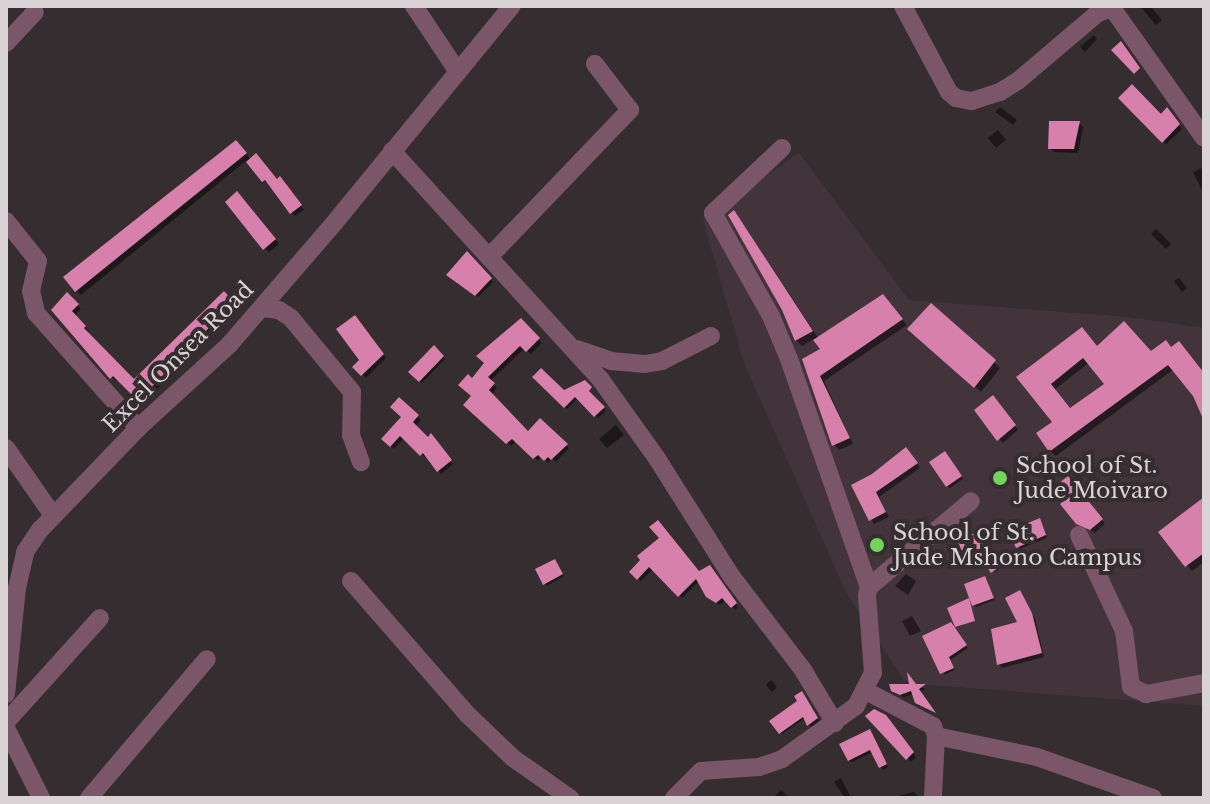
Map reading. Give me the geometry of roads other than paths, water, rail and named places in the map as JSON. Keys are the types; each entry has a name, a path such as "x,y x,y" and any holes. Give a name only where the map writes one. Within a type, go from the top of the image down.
{"street":[{"path":"414,6 458,72"},
{"name":"Excel Onsea Road","path":"6,694 23,561 52,514 112,459 138,428 229,345 512,6"},
{"path":"903,6 949,92 956,98 972,101 1000,92 1019,80 1098,13 1113,7 1204,138"},
{"path":"6,43 35,12"},
{"path":"489,257 630,110 595,64"},
{"path":"674,798 701,771 771,763 835,723 856,706 866,691 874,664 867,595 869,587 789,359 771,316 713,213 782,148"},
{"path":"392,151 574,348 637,430 732,577 803,670 835,723"},
{"path":"6,221 38,261 31,291 36,313 138,428"},
{"path":"262,308 279,310 291,318 352,392 353,448 361,462"},
{"path":"574,348 611,361 645,364 673,357 711,336"},
{"path":"6,448 52,514"},
{"path":"869,587 971,501"},
{"path":"1079,535 1124,631 1131,687 1146,694 1204,683"},
{"path":"351,581 468,715 513,758 570,798"},
{"path":"41,798 6,725 100,618"},
{"path":"89,798 207,659"},
{"path":"866,691 927,721 936,736 933,798"},
{"path":"936,736 1037,757 1153,798"}],"place":[{"name":"School of St. Jude Moivaro","path":"1000,478"},
{"name":"School of St. Jude Mshono Campus","path":"877,545"}]}
